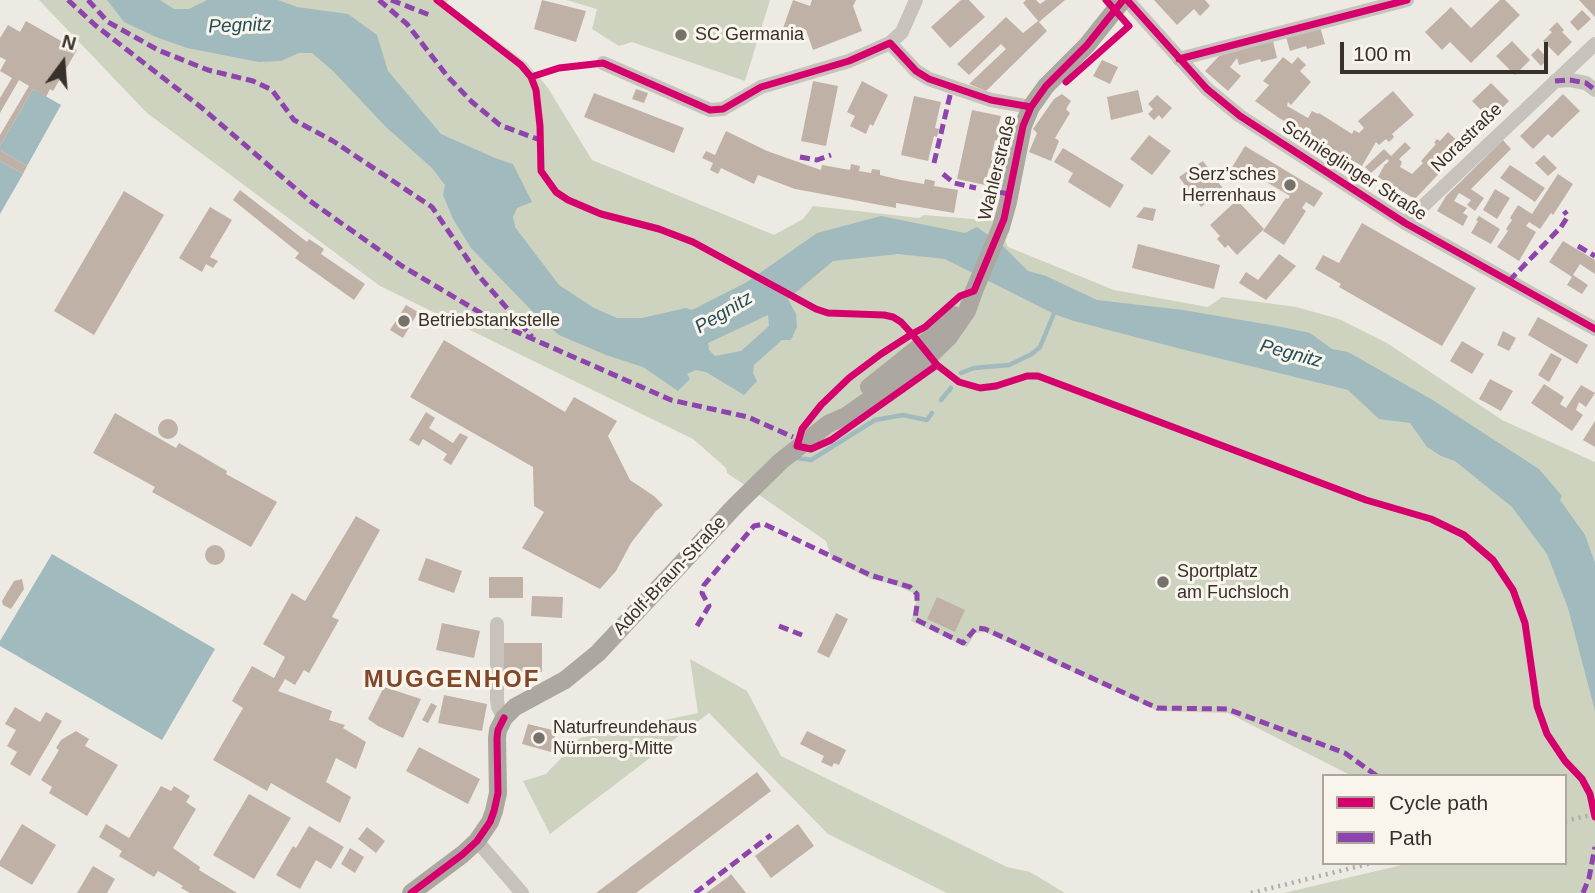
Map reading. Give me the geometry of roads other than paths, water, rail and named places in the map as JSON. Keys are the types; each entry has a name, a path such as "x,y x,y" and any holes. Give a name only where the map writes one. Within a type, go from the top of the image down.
{"main road":[{"name":"Wahlerstraße","path":"974,291 1008,202 1023,126 1031,107 1046,86 1070,63 1125,0"},
{"name":"Adolf-Braun-Straße","path":"504,718 516,707 565,680 598,653 757,483 797,446 828,424 840,410 943,327 974,291"},
{"path":"401,893 415,890 463,854 477,841 490,822 497,802 498,730 504,718"}],"street":[{"path":"603,63 710,110 723,109 761,87 849,61 890,43 902,32 916,0"},
{"name":"Schnieglinger Straße","path":"1125,0 1207,89 1240,116 1405,223 1595,329"},
{"path":"1179,59 1408,0"},
{"path":"890,43 916,71 929,79 991,100 1031,107"},
{"name":"Norastraße","path":"1405,223 1595,44"},
{"path":"1555,80 1586,83 1595,89"},
{"path":"497,624 498,707 504,718"},
{"path":"477,841 522,893"}],"water":[{"name":"Pegnitz","path":"107,0 160,0 174,9 189,9 207,0 278,0 297,7 348,14 377,35 388,71 441,134 513,164 532,202 517,208 513,217 515,227 559,285 594,308 617,318 642,318 686,308 692,310 747,282 817,233 881,216 965,233 977,227 1003,246 1028,271 1046,276 1097,300 1183,310 1310,333 1332,349 1348,352 1431,399 1539,469 1562,496 1560,500 1585,535 1595,563 1595,711 1568,608 1547,554 1512,507 1455,461 1427,447 1410,423 1379,419 1348,390 1074,321 1054,314 945,259 898,254 833,261 788,299 796,314 797,327 791,340 782,340 754,365 753,373 757,381 744,395 706,372 696,370 687,374 690,379 678,391 643,367 559,335 534,313 471,248 453,219 443,195 445,185 432,168 386,127 333,71 312,53 299,53 281,61 259,62 187,48 124,22","holes":["768,315 769,326 741,351 715,356 709,350 708,343"]},
{"path":"33,89 61,105 27,166 0,150 0,146"},
{"path":"0,161 23,174 0,214"},
{"path":"52,554 215,649 162,740 0,646 0,641"}],"waterway":[{"path":"961,373 974,368 1009,365 1032,354 1040,347 1055,311"},
{"path":"941,400 951,388"},
{"path":"797,458 811,460 875,420 903,415 927,420 932,413"}],"railway":[{"path":"1567,821 1595,814"},
{"path":"1251,893 1364,865"}],"place":[{"name":"SC Germania","path":"681,35"},
{"name":"Serz’sches Herrenhaus","path":"1290,185"},
{"name":"Betriebstankstelle","path":"404,321"},
{"name":"Sportplatz am Fuchsloch","path":"1163,582"},
{"name":"Naturfreundehaus Nürnberg-Mitte","path":"539,738"}],"district":[{"name":"MUGGENHOF","path":"452,680"}]}
